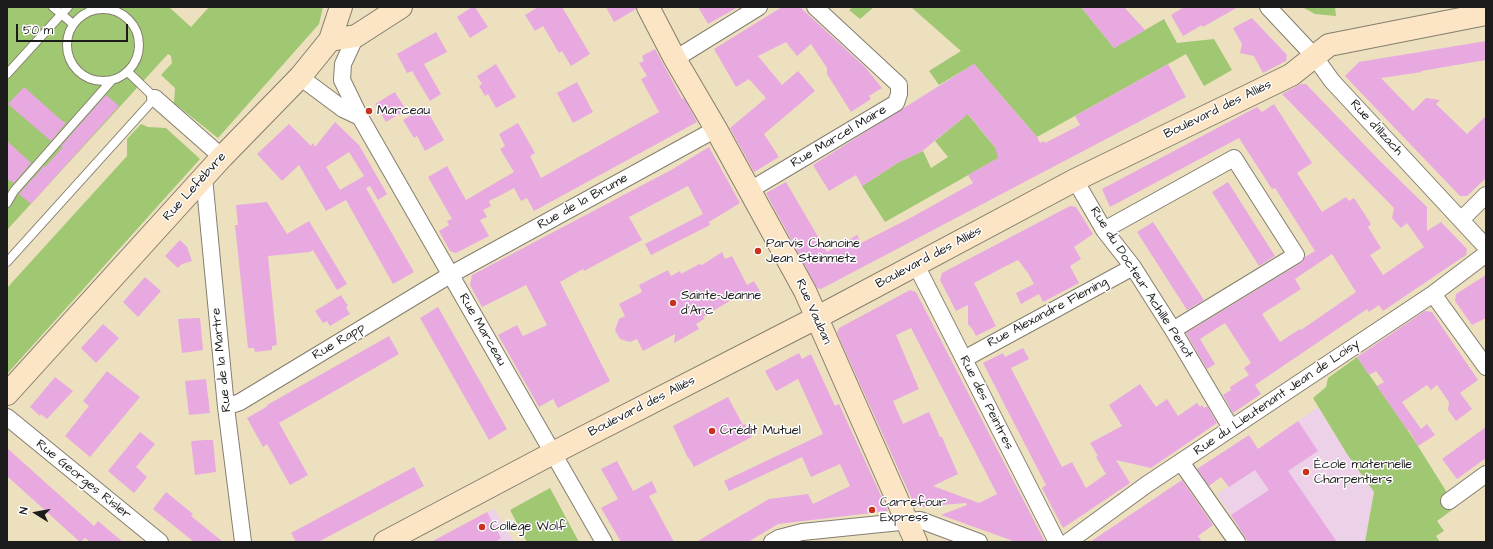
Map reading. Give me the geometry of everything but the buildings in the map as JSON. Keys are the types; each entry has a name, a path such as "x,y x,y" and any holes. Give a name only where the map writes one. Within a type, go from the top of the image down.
{"main road":[{"path":"341,7 330,40 356,36 401,7"},
{"name":"Rue Vauban","path":"648,7 675,59 716,129 805,291 916,542"},
{"name":"Boulevard des Alliés","path":"386,542 553,453 816,318 1075,180 1291,75 1329,45 1476,12"},
{"name":"Rue Lefèbvre","path":"7,394 222,157 300,77 330,40"}],"street":[{"path":"675,59 759,7"},
{"name":"Rue Marcel Maire","path":"750,190 896,103 899,94 899,85 816,7"},
{"name":"Rue d'Illzach","path":"1268,7 1314,56 1332,81 1462,219 1486,247"},
{"name":"Rue Marceau","path":"356,36 343,64 342,80 360,117 604,542"},
{"path":"300,77 343,109 360,117"},
{"path":"155,98 222,157"},
{"name":"Rue de la Brume","path":"450,275 716,129"},
{"path":"1104,230 1234,158 1296,255 1173,330"},
{"name":"Rue de la Martre","path":"204,177 226,407 243,542"},
{"name":"Rue du Docteur Achille Penot","path":"1075,180 1104,230 1133,267 1173,330 1231,428"},
{"path":"1462,219 1486,195"},
{"name":"Rue du Lieutenant Jean de Loisy","path":"1068,542 1146,485 1433,294 1486,254"},
{"name":"Rue des Peintres","path":"916,265 1057,542"},
{"name":"Rue Alexandre Fleming","path":"964,359 1133,267"},
{"name":"Rue Rapp","path":"226,407 240,402 450,275"},
{"path":"1433,294 1486,367"},
{"name":"Rue Georges Risler","path":"7,417 160,542"},
{"path":"1181,462 1236,542"},
{"path":"1449,501 1486,474"},
{"path":"772,542 779,538 803,537 920,520 979,542"}],"lane":[{"path":"53,7 73,24"},
{"path":"7,74 68,7"},
{"path":"7,203 14,191 112,80 128,72 139,55 139,34 128,17 107,8 88,12 73,24 67,40 69,58 79,72 95,80 112,80"},
{"path":"7,262 155,98 128,72"}],"shaded area":[{"name":"École maternelle Charpentiers","path":"1318,407 1347,454 1374,492 1365,542 1249,542 1217,494 1242,478 1258,449"},
{"name":"Collège Wolf","path":"494,509 514,542 431,542"}],"green space":[{"path":"7,7 169,7 191,27 209,7 323,7 319,24 218,138 174,103 175,88 161,75 172,63 171,56 168,54 7,230"},
{"path":"853,7 874,7 860,19 849,10"},
{"path":"911,7 1081,7 1114,48 1164,19 1177,43 1214,39 1232,70 1204,86 1186,54 1037,137 974,64 939,85 929,71 961,51"},
{"path":"1302,7 1335,7 1336,16 1315,14"},
{"path":"962,107 1002,156 885,222 862,186 899,162 923,151 931,168 948,157 935,141 962,119 957,111"},
{"path":"141,124 148,127 166,128 200,159 7,374 7,288 127,156 127,139"},
{"path":"1357,357 1411,435 1456,507 1437,521 1444,531 1436,536 1440,542 1365,542 1374,492 1347,454 1313,398 1326,387 1328,378"},
{"path":"550,488 579,542 527,542 510,510"}],"place":[{"name":"Marceau","path":"369,111"},
{"name":"Parvis Chanoine Jean Steinmetz","path":"758,251"},
{"name":"Sainte-Jeanne d'Arc","path":"673,303"},
{"name":"Crédit Mutuel","path":"712,431"},
{"name":"École maternelle Charpentiers","path":"1306,472"},
{"name":"Carrefour Express","path":"872,510"},
{"name":"Collège Wolf","path":"482,527"}]}
